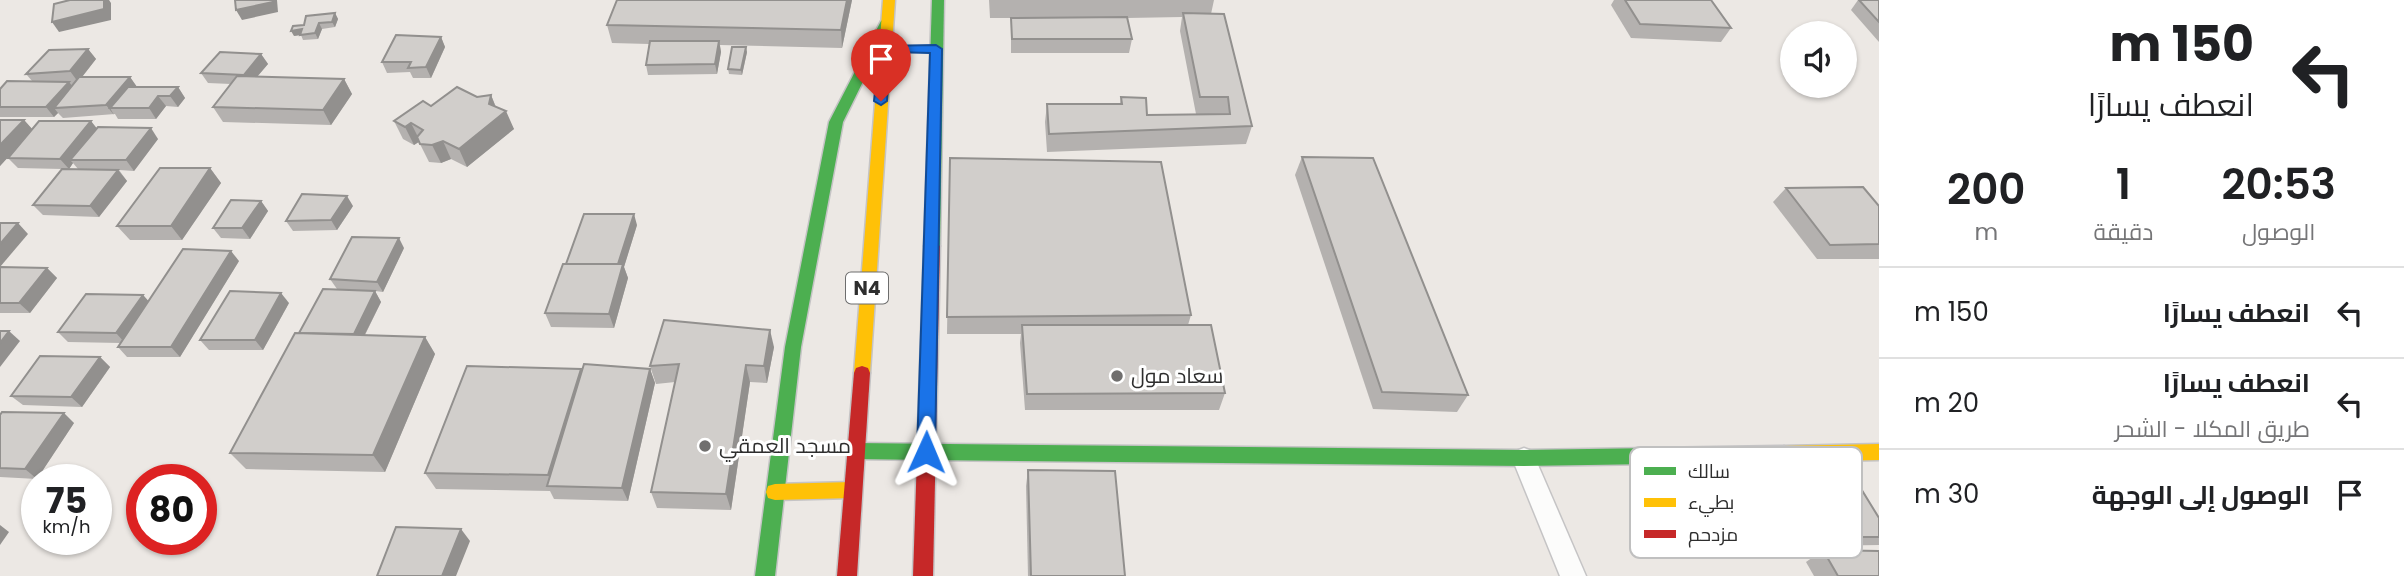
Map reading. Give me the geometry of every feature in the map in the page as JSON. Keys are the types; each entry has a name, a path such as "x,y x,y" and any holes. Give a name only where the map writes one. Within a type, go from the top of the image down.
{"main road":[{"name":"N4","path":"847,576 855,450 891,48 887,20 889,0"},
{"path":"923,576 930,49 938,0"},
{"path":"765,576 793,346 836,122 887,20"},
{"path":"855,450 1524,458 1630,456"},
{"path":"775,492 852,490"}],"street":[{"path":"1524,458 1573,576"}],"building":[{"path":"70,0 104,0 104,9 52,22 54,4"},
{"path":"235,0 272,0 273,2 236,10"},
{"path":"617,0 847,0 841,30 607,25"},
{"path":"1625,0 1711,0 1731,28 1640,24"},
{"path":"1859,0 1879,0 1879,22"},
{"path":"335,13 332,22 319,23 315,33 300,35 302,29 291,31 293,26 304,25 306,16"},
{"path":"1183,13 1224,14 1252,126 1049,134 1047,104 1122,104 1121,97 1146,98 1147,115 1230,114 1228,97 1200,97"},
{"path":"1127,17 1132,39 1012,39 1011,18"},
{"path":"396,35 441,37 426,67 408,68 411,62 382,62"},
{"path":"650,41 719,41 715,64 646,65"},
{"path":"732,47 746,47 741,70 728,69"},
{"path":"88,49 70,71 26,74 49,50"},
{"path":"220,52 261,54 244,75 201,73"},
{"path":"237,76 344,79 323,110 213,107"},
{"path":"79,77 130,77 106,105 54,108"},
{"path":"7,81 69,82 46,107 0,107 0,89"},
{"path":"128,87 178,87 170,96 158,96 149,108 110,108"},
{"path":"457,87 477,97 491,95 489,104 506,111 459,149 443,141 432,145 420,144 417,137 423,130 411,123 405,127 394,121 423,101 431,106"},
{"path":"0,120 24,120 0,145"},
{"path":"39,121 91,121 60,159 8,158"},
{"path":"98,127 151,128 126,160 70,160"},
{"path":"1302,157 1373,158 1468,395 1382,392"},
{"path":"950,158 1161,162 1191,315 947,317"},
{"path":"160,168 210,168 171,226 117,226"},
{"path":"62,169 118,170 90,206 33,205"},
{"path":"1863,187 1879,206 1879,244 1830,245 1786,188"},
{"path":"302,194 347,196 331,220 286,221"},
{"path":"231,200 261,201 242,228 213,228"},
{"path":"584,214 634,214 618,264 566,264"},
{"path":"0,223 18,223 0,244"},
{"path":"352,237 399,238 377,282 330,279"},
{"path":"183,249 231,251 171,347 118,347"},
{"path":"563,264 623,264 609,314 545,313"},
{"path":"0,267 47,268 19,303 0,303"},
{"path":"323,289 375,291 354,334 299,333"},
{"path":"230,291 281,293 255,340 200,340"},
{"path":"86,294 143,295 116,333 58,332"},
{"name":"مسجد العمقي","path":"664,320 770,330 764,366 746,365 726,494 651,492 679,364 650,366"},
{"name":"سعاد مول","path":"1022,325 1211,325 1225,393 1027,394"},
{"path":"0,331 9,331 0,343"},
{"path":"295,333 425,337 373,455 230,453"},
{"path":"40,356 100,357 71,397 11,396"},
{"path":"584,364 650,369 622,488 547,486"},
{"path":"467,366 581,369 548,475 425,473"},
{"path":"2,412 64,413 28,464 21,464 21,469 0,468"},
{"path":"1028,470 1115,471 1125,576 1031,576"},
{"path":"1862,490 1879,518 1879,537 1862,537"},
{"path":"396,527 461,529 442,576 377,576"},
{"path":"1862,551 1879,551 1879,576 1838,576 1828,558 1862,558"}],"traffic: fast":[{"path":"932,246 938,0"},
{"path":"765,576 793,347 836,122 887,21"},
{"path":"855,451 926,452"},
{"path":"926,452 1524,458 1630,456"}],"traffic: slow":[{"path":"862,373 889,0"},
{"path":"1862,452 1879,452"},
{"path":"775,492 852,490"}],"traffic: jam":[{"path":"923,576 932,246"},
{"path":"847,576 862,373"}],"place":[{"name":"سعاد مول","path":"1117,376"},
{"name":"مسجد العمقي","path":"705,446"}],"route":[{"path":"881,101 884,48 936,49 926,452"}]}
